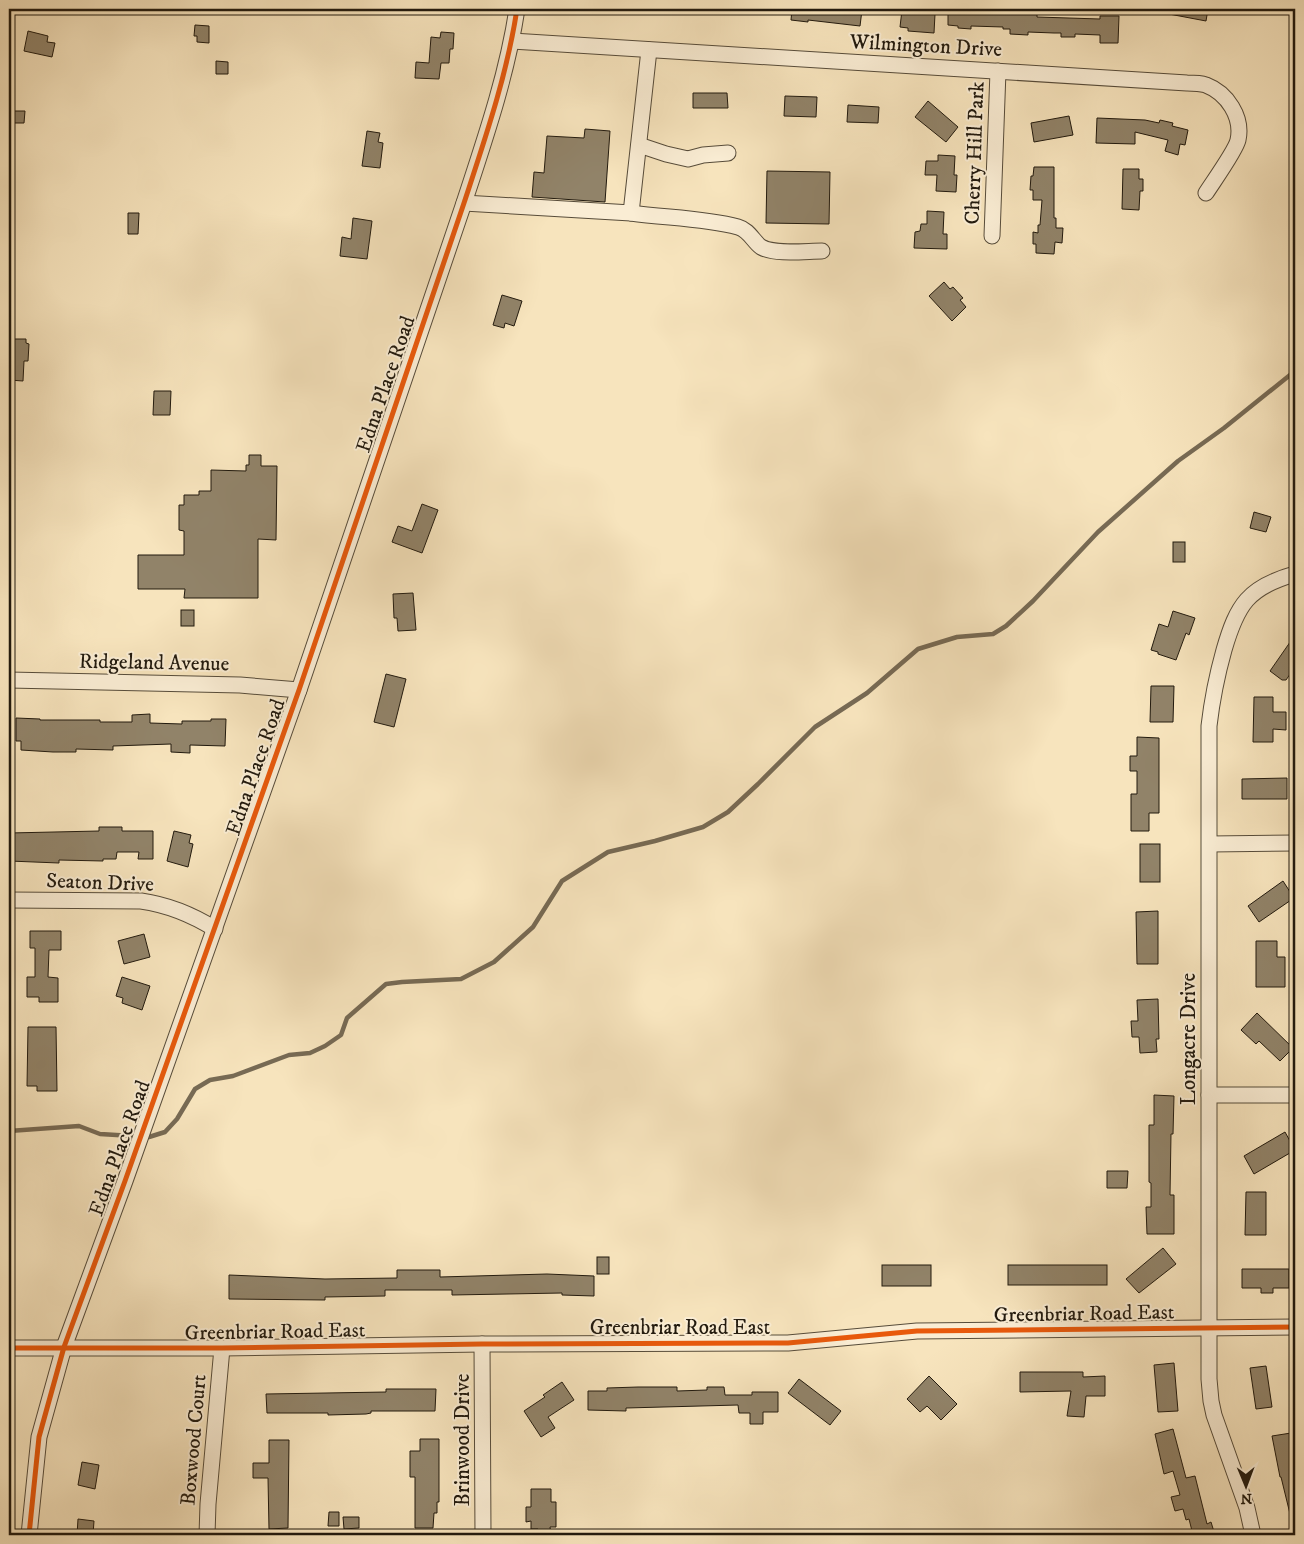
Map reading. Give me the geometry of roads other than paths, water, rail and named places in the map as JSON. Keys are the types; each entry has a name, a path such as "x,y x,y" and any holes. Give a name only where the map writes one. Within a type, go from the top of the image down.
{"street":[{"name":"Edna Place Road","path":"29,1535 38,1437 64,1347 299,690 464,203 485,139 512,41 517,9"},
{"name":"Wilmington Drive","path":"512,41 1205,85 1224,96 1234,108 1238,123 1238,141 1206,193"},
{"path":"632,213 649,50"},
{"name":"Cherry Hill Park","path":"992,236 998,71"},
{"path":"639,145 688,159 703,155 728,153"},
{"path":"464,203 632,213 662,218 710,221 744,229 760,246 770,251 822,250"},
{"name":"Longacre Drive","path":"1253,1535 1246,1508 1210,1401 1208,1327 1209,726 1215,682 1234,618 1244,603 1257,590 1275,580 1295,574"},
{"name":"Ridgeland Avenue","path":"9,680 240,685 299,690"},
{"path":"1210,844 1295,844"},
{"name":"Seaton Drive","path":"9,900 141,901 160,904 178,910 215,929"},
{"path":"1209,1095 1295,1095"},
{"name":"Greenbriar Road East","path":"9,1348 788,1343 917,1331 1208,1327 1295,1328"},
{"name":"Brinwood Drive","path":"482,1344 484,1535"},
{"name":"Boxwood Court","path":"207,1535 222,1348"}],"waterway":[{"path":"9,1131 79,1126 100,1134 149,1137 165,1132 177,1119 195,1089 210,1080 233,1076 289,1055 310,1053 325,1046 341,1035 347,1018 386,984 461,979 494,962 533,927 562,881 608,852 703,827 728,812 815,727 867,693 918,649 957,637 993,634 1006,626 1033,601 1098,532 1178,461 1224,428 1295,371"}]}
